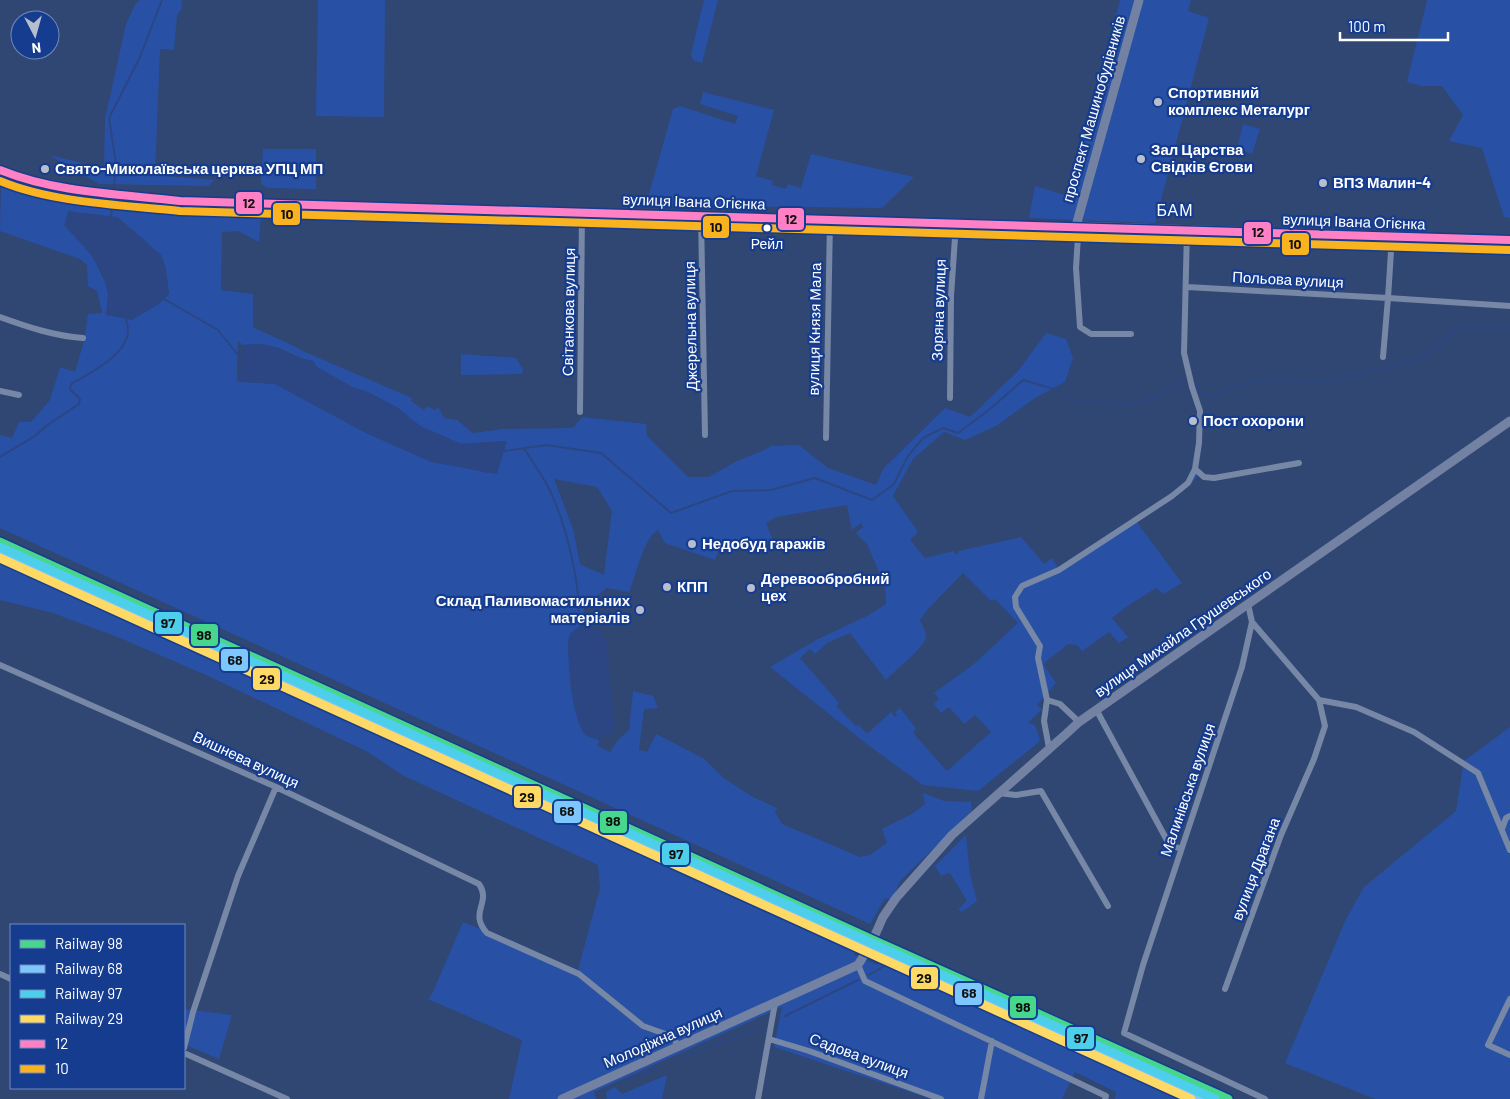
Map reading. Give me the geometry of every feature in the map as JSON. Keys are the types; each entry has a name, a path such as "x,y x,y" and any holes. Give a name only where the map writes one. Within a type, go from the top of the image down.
{"street":[{"name":"проспект Машинобудівників","path":"1076,226 1140,0"},
{"name":"вулиця Івана Огієнка","path":"0,170 24,180 180,201 1510,240"},
{"name":"Світанкова вулиця","path":"580,412 582,212"},
{"name":"Джерельна вулиця","path":"701,216 705,435"},
{"name":"вулиця Князя Мала","path":"826,438 830,220"},
{"name":"Зоряна вулиця","path":"950,398 951,296 956,223"},
{"path":"1076,226 1078,236 1076,268 1080,326 1091,334 1132,334"},
{"path":"1049,748 1044,721 1047,700 1038,658 1040,646 1016,607 1015,597 1022,586 1059,570 1172,496 1188,483 1195,469 1199,448 1200,411 1184,353 1187,230"},
{"path":"1383,357 1392,236"},
{"name":"Польова вулиця","path":"1187,287 1510,306"},
{"path":"0,317 46,332 83,338"},
{"path":"0,391 19,395"},
{"name":"вулиця Михайла Грушевського","path":"858,965 871,944 883,917 896,898 952,835 1080,722 1510,421"},
{"path":"1195,469 1204,477 1214,478 1299,463"},
{"path":"1248,604 1252,622 1319,700 1356,707 1414,732 1478,772 1510,850"},
{"name":"Малинівська вулиця","path":"1252,622 1242,667 1143,966 1124,1033 1265,1099"},
{"name":"Вишнева вулиця","path":"0,665 276,787 479,884 484,896 478,917 480,926 487,933 579,974 643,1026 671,1036 679,1046"},
{"path":"1047,700 1060,704 1080,722"},
{"name":"вулиця Драгана","path":"1225,989 1281,835 1314,759 1325,726 1319,700"},
{"path":"1097,711 1169,844 1181,849"},
{"path":"185,1044 193,1012 238,876 276,787"},
{"path":"998,794 1016,795 1041,791 1108,906"},
{"path":"1502,829 1506,818 1510,816"},
{"path":"858,965 865,981 1106,1097"},
{"name":"Молодіжна вулиця","path":"562,1099 858,965"},
{"path":"1510,999 1488,1044 1510,1055"},
{"path":"758,1099 775,1003"},
{"name":"Садова вулиця","path":"769,1039 809,1050 940,1099"},
{"path":"981,1099 992,1041"},
{"path":"185,1053 287,1099"}],"shaded area":[{"path":"140,0 182,0 181,10 177,15 174,50 160,49 155,175 214,180 209,186 99,184 49,155 104,168 105,119 126,24 135,5"},
{"path":"318,0 385,0 384,117 316,116"},
{"path":"704,0 718,0 702,63 693,60 691,54"},
{"path":"1120,0 1191,0 1188,11 1209,18 1155,223 1029,218 1035,186 1068,196"},
{"path":"1427,0 1510,0 1510,218 1504,217 1482,148 1449,141 1463,115 1442,86 1421,86 1407,82"},
{"path":"703,92 774,110 756,176 773,181 772,185 786,189 788,184 801,188 811,154 914,177 882,208 655,205 651,202 649,194 673,109 680,106 735,124 738,116 700,104"},
{"path":"1243,124 1260,129 1252,154 1237,149"},
{"path":"263,149 316,149 316,189 267,188 261,184"},
{"path":"1,187 65,201 130,209 261,215 259,242 238,231 222,232 221,290 253,294 253,327 305,352 412,398 411,401 424,410 427,406 435,410 438,407 444,418 457,420 473,433 503,429 573,428 582,417 646,424 647,436 688,477 709,477 735,462 771,446 799,445 828,468 876,485 883,469 945,408 970,417 1018,371 1046,333 1066,339 1073,358 1065,382 1035,398 996,426 965,440 944,432 913,459 893,496 918,532 910,540 925,558 954,551 955,554 958,554 959,551 1021,537 1044,564 1052,558 1059,569 1175,492 1189,478 1197,461 1197,476 1192,483 1136,521 1182,583 1163,594 1156,588 1112,618 1128,637 1119,643 1109,632 1082,651 1077,645 1068,644 1043,664 1056,683 1037,705 1042,709 1028,723 1035,725 1040,739 1039,742 978,791 923,785 868,745 770,667 818,639 869,615 886,604 885,586 867,544 856,533 863,527 861,523 852,530 847,505 776,517 766,523 775,545 720,546 715,560 665,543 658,530 648,541 644,549 629,592 607,588 585,605 580,626 570,634 568,642 570,676 574,704 581,727 586,735 599,740 598,746 610,752 618,740 629,730 633,691 653,696 658,708 644,709 639,750 647,752 656,734 703,758 725,779 753,797 777,808 775,812 782,824 860,857 870,855 887,843 882,829 912,814 925,804 923,793 944,801 971,802 972,811 901,880 891,900 885,898 870,924 0,528 0,435 12,438 19,422 31,422 50,400 60,367 75,372 84,341 88,314 102,313 97,291 88,286 87,265 80,259 0,231","holes":["117,217 161,255 165,265 169,294 159,304 106,315 108,295 105,282 92,255","238,341 243,345 263,345 278,348 313,361 317,367 352,387 368,392 398,408 420,426 461,444 506,441 501,462 488,473 463,467 370,435 275,384 237,381","554,479 597,487 612,511 604,575 580,564 573,529","963,573 991,601 995,599 1018,623 974,664 934,693 939,699 934,704 941,713 949,707 964,724 975,715 991,732 947,771 913,733 916,728 899,707 895,712 897,715 895,717 891,712 867,734 836,706 839,703 800,658 810,649 815,654 827,643 850,633 886,680 925,641 926,634 920,620 928,609"]},
{"path":"68,211 117,217 161,255 165,265 169,293 159,304 132,320 106,315 108,295 103,275 92,257 64,226"},
{"path":"263,344 281,349 301,359 313,361 317,367 352,387 368,392 398,408 420,426 461,444 507,441 497,474 431,462 370,435 275,384 239,382 243,345"},
{"path":"461,354 516,358 523,369 522,374 461,375"},
{"path":"0,551 859,944 854,955 878,965 882,958 888,960 889,957 992,1009 1185,1099 1115,1099 1116,1092 1075,1072 1062,1099 931,1099 774,1047 782,1007 594,1092 596,1099 509,1099 522,1040 428,999 433,992 463,922 578,970 600,888 598,865 404,776 368,752 206,675 120,638 53,613 0,600"},
{"path":"580,626 601,631 607,644 611,697 616,727 612,733 599,740 585,735 576,713 571,690 568,642 570,634"},
{"path":"1510,727 1510,1099 1375,1099 1285,1063 1346,919 1364,887 1456,811 1464,761"},
{"path":"966,835 970,874 977,901 962,912 958,909 967,901 950,873 941,876 935,866"},
{"path":"185,1009 232,1015 219,1059 185,1044"},
{"path":"667,1075 662,1099 607,1099 606,1092 615,1087 622,1094"}],"waterway":[{"path":"114,187 116,164 109,118 140,57 162,0"},
{"path":"111,217 113,200"},
{"path":"164,299 218,330 242,360"},
{"path":"0,457 35,436 46,426 79,404 80,399 70,389 71,384 97,369 121,348 126,340 128,331 126,319"},
{"path":"1197,385 1201,394 1213,396 1238,385 1268,379 1329,382 1412,361 1438,347 1456,326 1510,329"},
{"path":"504,451 546,445 601,453 671,513 732,491 771,490 815,478 872,500 894,484 908,456 923,438 943,428 958,433 990,409 1023,380 1057,390 1076,401 1130,405 1157,396 1183,380"},
{"path":"524,448 543,478 563,524 576,578 579,611"},
{"path":"869,975 891,962 894,957"},
{"path":"785,1016 858,980"},
{"path":"684,1057 757,1029"},
{"path":"625,1081 658,1068"}],"rail line":[{"name":"98","path":"0,542 873,940 1228,1099"},
{"name":"97","path":"0,547 1215,1099"},
{"name":"68","path":"0,553 869,949 1204,1099"},
{"name":"29","path":"0,558 1191,1099"}],"transit line":[{"name":"12","path":"0,170 43,184 88,192 180,201 1510,240"},
{"name":"10","path":"0,181 65,199 180,211 1510,250"}],"place":[{"name":"Спортивний комплекс Металург","path":"1158,102"},
{"name":"Зал Царства Свідків Єгови","path":"1141,159"},
{"name":"Свято-Миколаївська церква УПЦ МП","path":"45,169"},
{"name":"ВПЗ Малин-4","path":"1323,183"},
{"name":"Рейл","path":"767,228"},
{"name":"Пост охорони","path":"1193,421"},
{"name":"Недобуд гаражів","path":"692,544"},
{"name":"КПП","path":"667,587"},
{"name":"Деревообробний цех","path":"751,588"},
{"name":"Склад Паливомастильних матеріалів","path":"640,610"}],"district":[{"name":"БАМ","path":"1175,210"}]}
